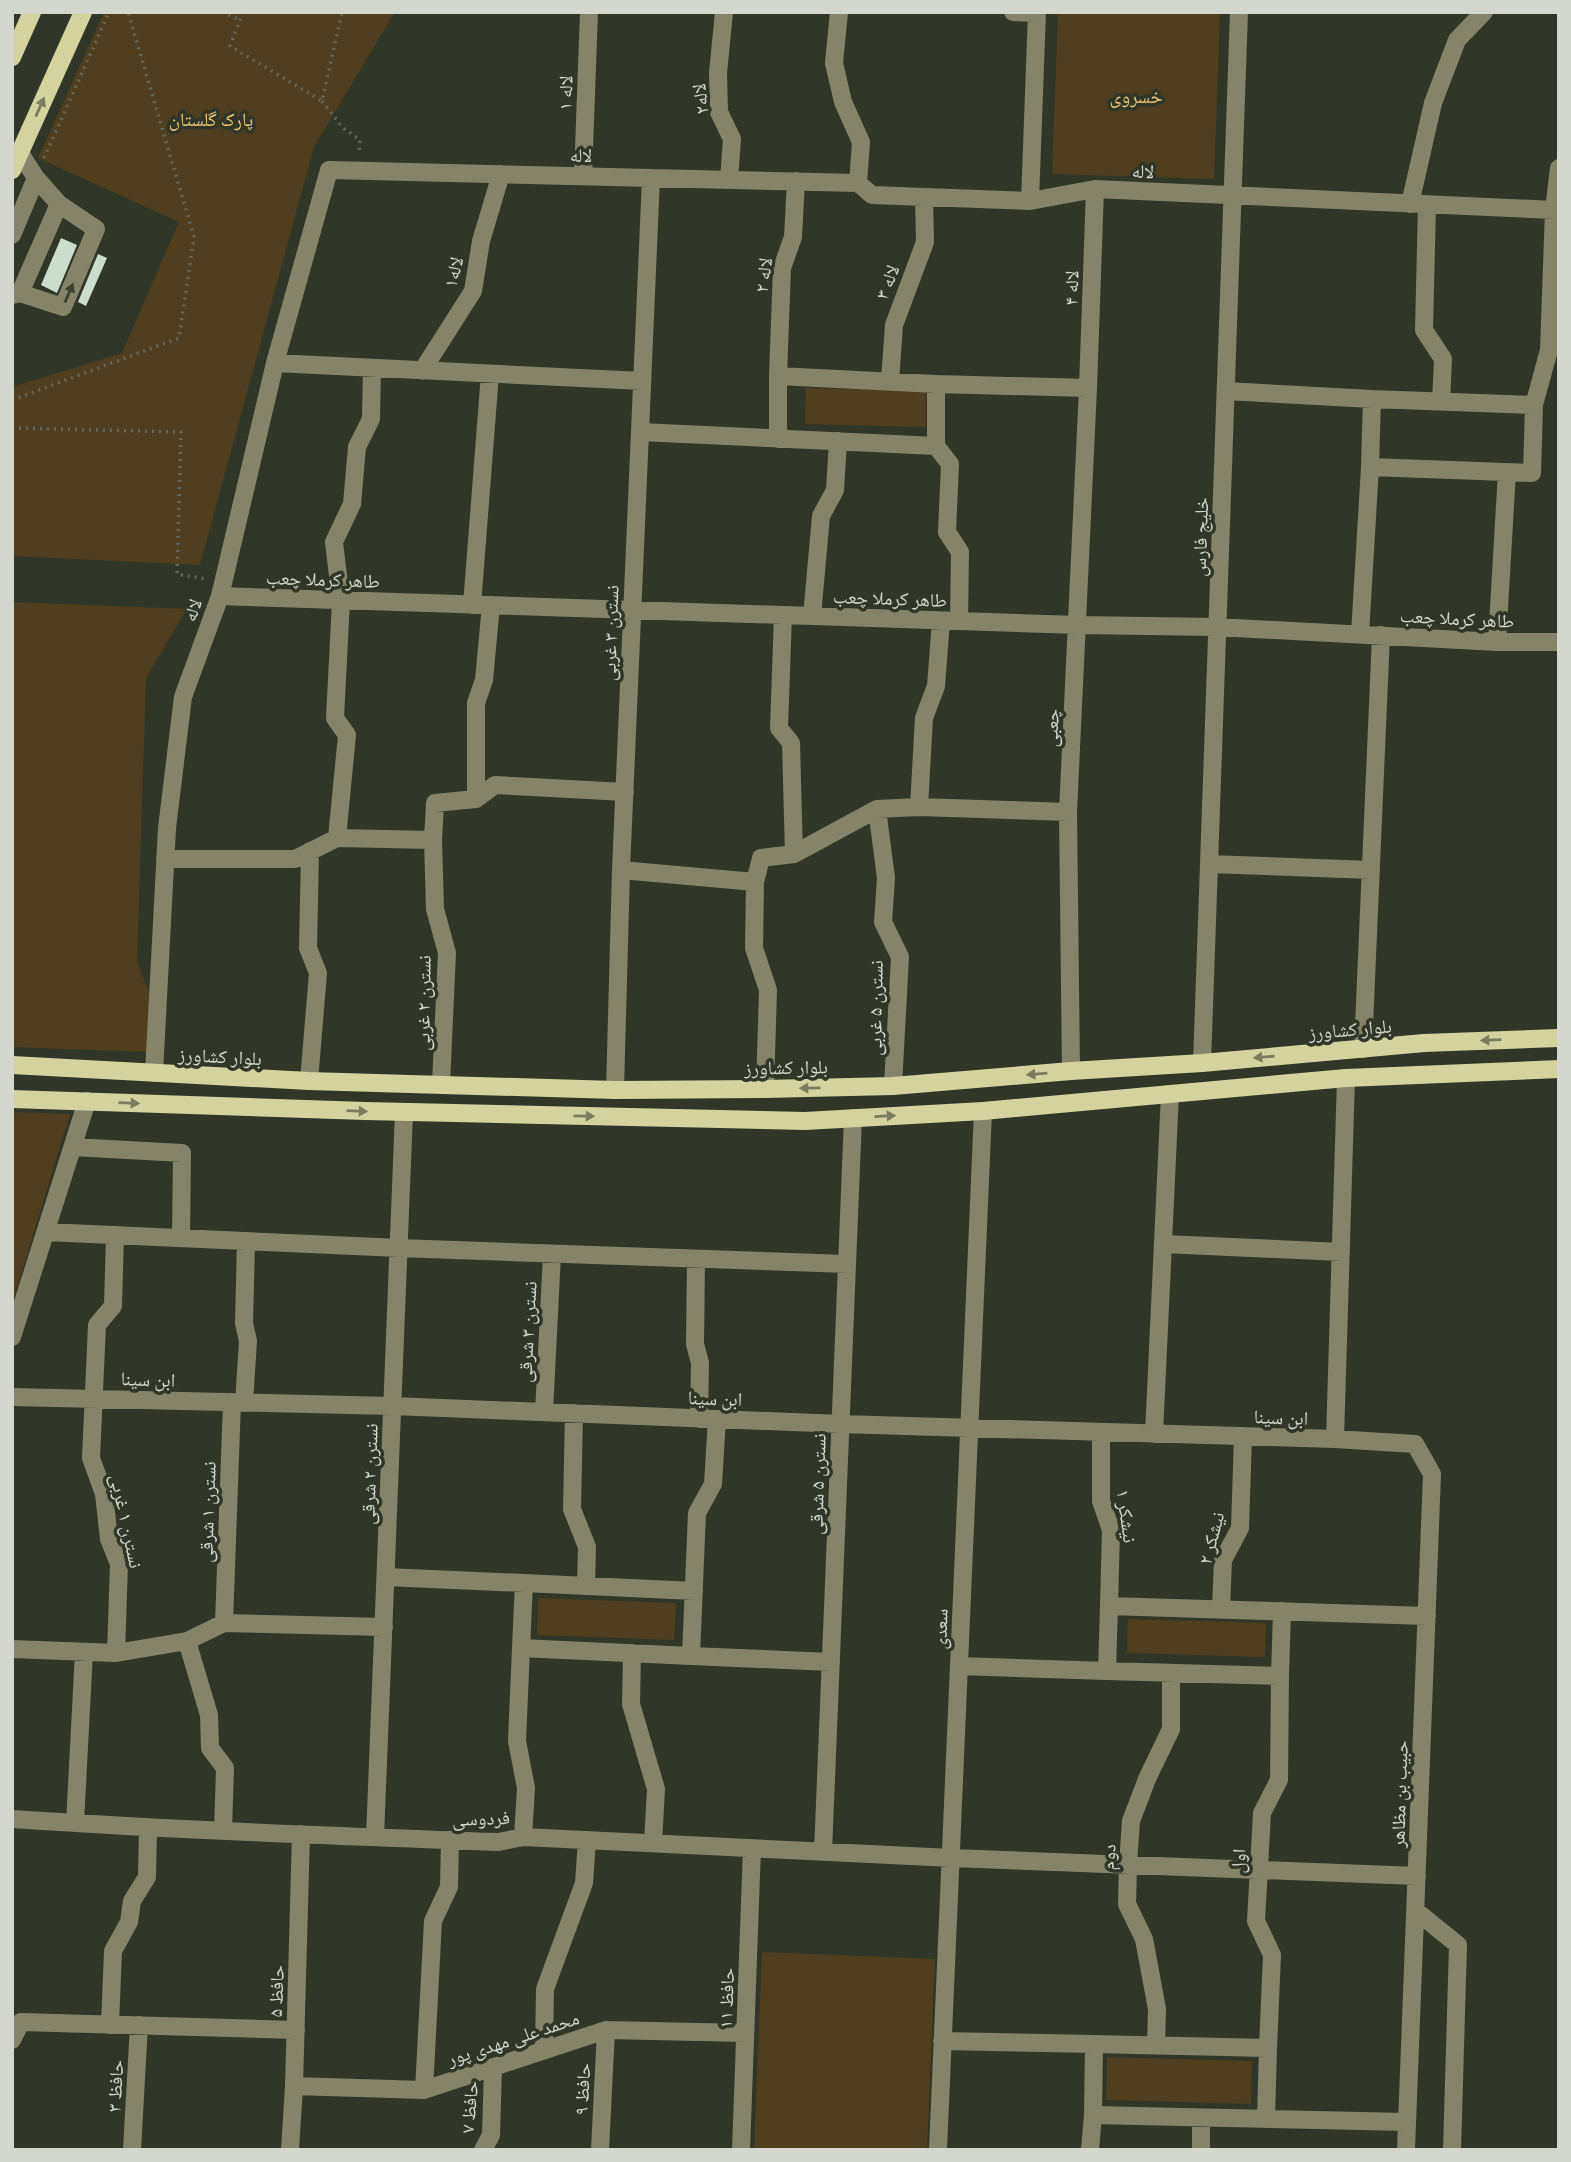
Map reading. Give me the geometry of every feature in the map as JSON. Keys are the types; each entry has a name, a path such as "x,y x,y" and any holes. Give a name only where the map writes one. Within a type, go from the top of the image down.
{"main road":[{"path":"12,57 33,12"},
{"path":"12,170 83,12"},
{"name":"بلوار کشاورز","path":"12,1065 309,1081 615,1090 893,1086 1424,1043 1559,1038"},
{"path":"12,1099 404,1112 805,1121 983,1111 1346,1078 1559,1069"}],"street":[{"name":"لاله ۱","path":"583,176 589,12"},
{"name":"لاله۲","path":"724,12 718,86 719,112 732,139 729,180"},
{"path":"839,12 834,63 843,102 862,142 858,183"},
{"path":"1013,12 1037,13 1030,201"},
{"name":"خلیج فارس","path":"1202,1063 1239,12"},
{"path":"1441,402 1444,359 1424,330 1418,204 1433,103 1457,40 1484,12"},
{"path":"20,153 36,178 60,204 96,229 62,307 16,294 60,204"},
{"path":"1370,467 1531,473 1534,405 1549,350 1554,210 1559,168"},
{"name":"لاله","path":"155,1073 167,828 183,697 221,589 275,363 329,170 858,183 872,195 1030,201 1095,189 1554,210"},
{"name":"لاله۱","path":"422,371 474,291 481,241 501,174"},
{"path":"12,235 36,178"},
{"name":"نسترن ۳ غربی","path":"615,1090 621,870 651,178"},
{"name":"لاله ۲","path":"778,439 782,268 793,237 796,181"},
{"name":"لاله ۴","path":"1088,388 1095,189"},
{"name":"لاله ۳","path":"890,382 894,325 925,242 925,197"},
{"path":"275,363 642,381"},
{"path":"337,838 347,735 335,718 341,601 334,542 352,504 357,447 371,419 372,368"},
{"path":"472,605 490,374"},
{"path":"778,376 1088,388"},
{"path":"919,807 924,718 936,685 950,621 960,552 947,532 950,464 936,446 936,384"},
{"name":"چعبی","path":"1071,1071 1068,812 1088,388"},
{"path":"1226,391 1534,405"},
{"path":"1360,634 1372,399"},
{"path":"640,432 936,446"},
{"path":"812,616 821,516 835,490 838,442"},
{"path":"1497,642 1507,472"},
{"name":"طاهر کرملا چعب","path":"221,589 341,601 1077,625 1217,627 1497,642 1559,642"},
{"path":"476,799 476,703 484,680 491,606"},
{"path":"783,615 779,728 791,743 794,854"},
{"path":"1363,1049 1381,635"},
{"path":"476,799 495,785 625,792"},
{"name":"نسترن ۲ غربی","path":"441,1084 447,953 435,909 435,803 476,799"},
{"path":"765,1088 768,990 754,948 755,881 761,858 794,854 877,809 919,807 1068,812"},
{"name":"نسترن ۵ غربی","path":"877,809 886,878 883,922 900,957 893,1086"},
{"path":"165,859 295,859 337,838 433,841"},
{"path":"309,1081 318,973 308,948 310,851"},
{"path":"1209,864 1371,870"},
{"path":"621,870 755,881"},
{"path":"1335,1439 1346,1078"},
{"path":"1154,1434 1170,1094"},
{"path":"12,1337 87,1101"},
{"name":"سعدی","path":"937,2150 983,1111"},
{"name":"نسترن ۲ شرقی","path":"375,1837 404,1112"},
{"name":"نسترن ۵ شرقی","path":"823,1852 853,1118"},
{"path":"73,1147 182,1153 181,1238"},
{"path":"46,1232 847,1264"},
{"path":"93,1399 97,1325 113,1306 115,1235"},
{"name":"نسترن ۱ شرقی","path":"224,1623 238,1402 248,1341 244,1323 246,1241"},
{"path":"1164,1244 1341,1252"},
{"name":"نسترن ۳ شرقی","path":"544,1412 552,1254"},
{"path":"691,1656 697,1513 713,1485 708,1419 695,1344 696,1259"},
{"name":"ابن سینا","path":"12,1397 393,1406 1415,1444"},
{"name":"نسترن ۱ غربی","path":"93,1399 91,1458 104,1494 109,1539 119,1564 116,1653"},
{"path":"574,1413 572,1510 587,1547 586,1586"},
{"name":"نیشکر ۱","path":"1101,1432 1101,1501 1111,1530 1107,1671"},
{"name":"نیشکر ۲","path":"1221,1609 1223,1560 1240,1528 1243,1436"},
{"name":"حبیب بن مظاهر","path":"1406,2150 1432,1474 1415,1444"},
{"path":"386,1577 694,1591"},
{"path":"523,1837 526,1787 517,1741 524,1583"},
{"path":"1110,1606 1427,1616"},
{"name":"اول","path":"1266,2119 1272,1955 1256,1921 1262,1813 1279,1780 1282,1611"},
{"path":"12,1648 116,1653 187,1641 224,1623 384,1627"},
{"path":"187,1641 209,1715 210,1748 225,1768 223,1831"},
{"path":"521,1647 831,1662"},
{"path":"75,1823 84,1652"},
{"path":"632,1653 631,1704 656,1789 653,1843"},
{"path":"959,1666 1280,1676"},
{"name":"دوم","path":"1156,2046 1157,2008 1144,1939 1126,1905 1131,1821 1147,1779 1171,1730 1171,1673"},
{"name":"فردوسی","path":"12,1819 148,1828 498,1842 523,1837 951,1858 1417,1876"},
{"path":"110,2025 113,1951 129,1922 132,1901 146,1877 148,1828"},
{"name":"حافظ ۵","path":"290,2150 301,1834"},
{"path":"424,2090 433,1921 449,1887 450,1840"},
{"path":"544,2050 545,1989 584,1883 587,1840"},
{"name":"حافظ ۱۱","path":"741,2150 752,1848"},
{"path":"1416,1911 1458,1945 1452,2150"},
{"path":"12,2040 21,2022 296,2030"},
{"name":"حافظ ۳","path":"132,2150 139,2025"},
{"name":"محمد علی مهدی پور","path":"294,2086 424,2090 606,2030 745,2033"},
{"name":"حافظ ۹","path":"600,2150 606,2030"},
{"path":"942,2041 1268,2048"},
{"path":"1090,2150 1094,2044"},
{"name":"حافظ ۷","path":"483,2150 491,2135 493,2067"},
{"path":"1093,2115 1407,2122"},
{"path":"1200,2150 1201,2118"}],"path":[{"path":"36,178 109,12"},
{"path":"12,400 180,338 194,237 128,12"},
{"path":"222,12 240,20"},
{"path":"243,12 230,46 322,101 343,128 360,140 357,170"},
{"path":"322,101 342,12"},
{"path":"12,428 181,432 177,574 221,589"}],"green space":[{"name":"پارک گلستان","path":"104,12 395,12 314,147 200,565 12,556 12,387 122,353 179,222 38,158"},
{"name":"خسروی","path":"1058,12 1220,12 1214,179 1052,174"},
{"path":"806,388 926,391 926,427 805,424"},
{"path":"12,602 187,609 146,678 137,961 152,1001 149,1052 12,1047"},
{"path":"12,1112 70,1114 12,1304"},
{"path":"538,1598 676,1603 674,1640 537,1635"},
{"path":"1128,1619 1266,1623 1265,1657 1127,1653"},
{"path":"762,1952 935,1959 927,2150 754,2150"},
{"path":"1107,2057 1252,2061 1251,2104 1106,2100"}],"building":[{"path":"61,238 77,245 57,293 41,285"},
{"path":"98,254 107,258 86,306 78,302"}]}
